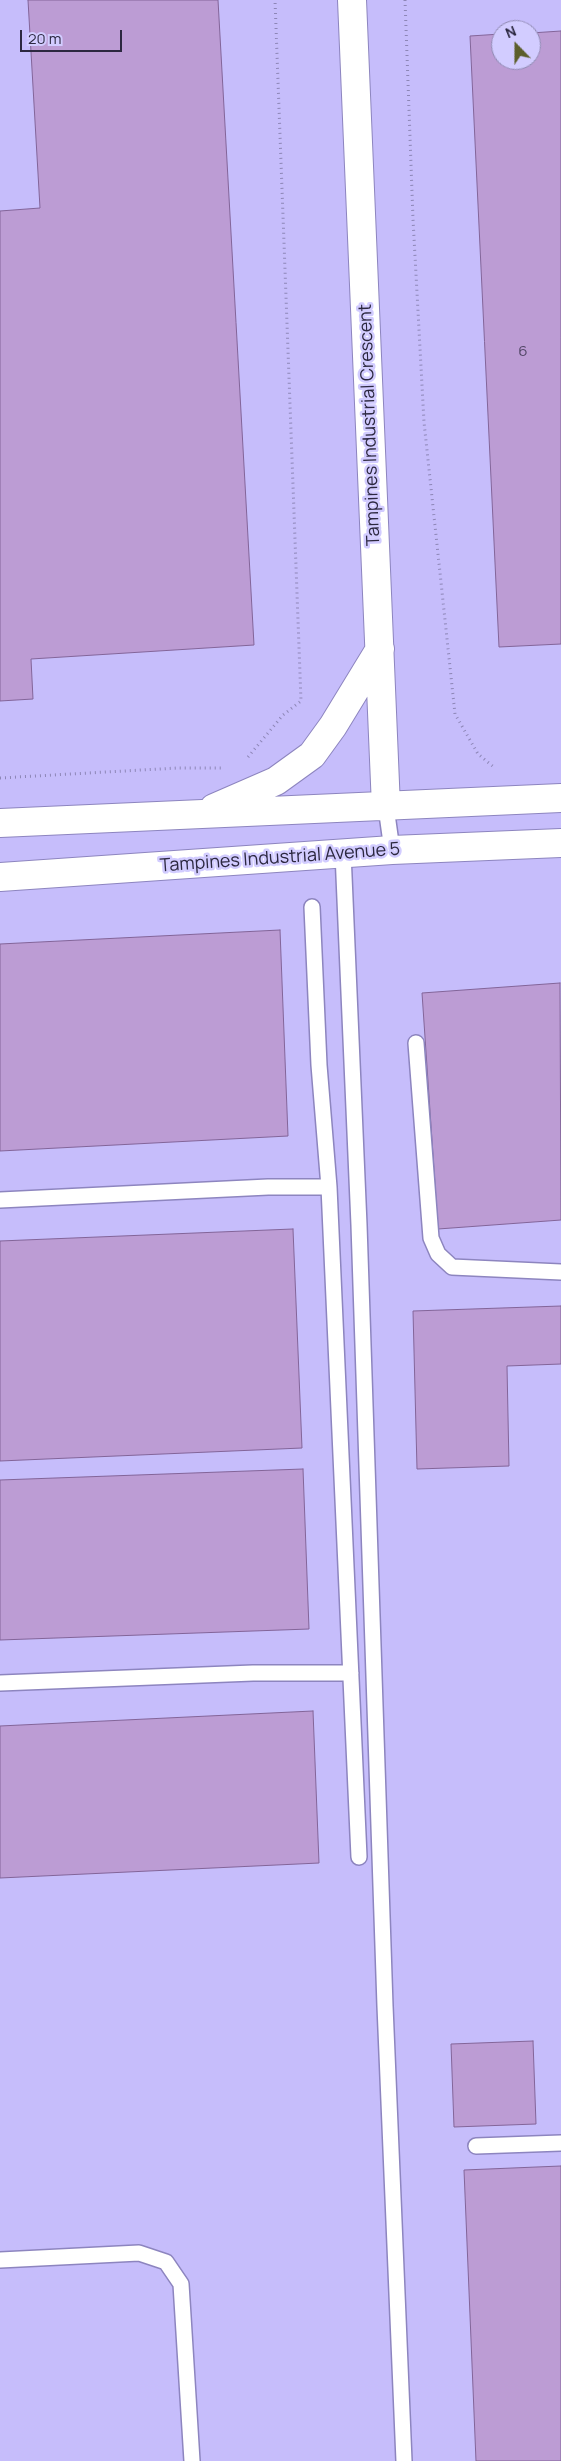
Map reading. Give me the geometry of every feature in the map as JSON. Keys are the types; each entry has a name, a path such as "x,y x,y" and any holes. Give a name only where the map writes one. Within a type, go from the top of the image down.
{"street":[{"name":"Tampines Industrial Crescent","path":"352,0 386,807"},
{"path":"196,815 276,781 312,755 380,649"},
{"path":"0,823 561,798"},
{"name":"Tampines Industrial Avenue 5","path":"0,877 392,850 561,843"}],"lane":[{"name":"Tampines Industrial Crescent","path":"386,807 392,850"},
{"path":"343,853 358,1215 384,1996 404,2461"},
{"path":"312,907 319,1065 328,1187 359,1857"},
{"path":"416,1042 431,1238 438,1254 452,1267 561,1272"},
{"path":"0,1200 268,1187 328,1187"},
{"path":"0,1682 253,1672 351,1674"},
{"path":"476,2146 561,2143"},
{"path":"0,2260 139,2253 166,2262 181,2284 192,2461"}],"path":[{"path":"244,762 283,715 301,701 275,0"},
{"path":"405,0 413,219 424,422 455,714 478,754 497,770"},
{"path":"0,778 177,768 226,768"}],"building":[{"path":"28,0 218,0 254,645 31,659 33,699 0,701 0,211 40,208"},
{"path":"561,31 561,644 499,647 470,36 491,35 491,70 541,70 541,32"},
{"path":"280,930 288,1136 0,1151 0,944"},
{"path":"560,983 561,1220 438,1229 422,993"},
{"path":"293,1229 302,1448 0,1461 0,1241"},
{"path":"561,1306 561,1364 507,1366 509,1466 417,1469 413,1311"},
{"path":"303,1469 309,1629 0,1640 0,1480"},
{"path":"313,1711 319,1863 0,1878 0,1726"},
{"path":"533,2041 536,2124 454,2127 451,2044"},
{"path":"561,2166 561,2461 476,2461 464,2170"}]}
